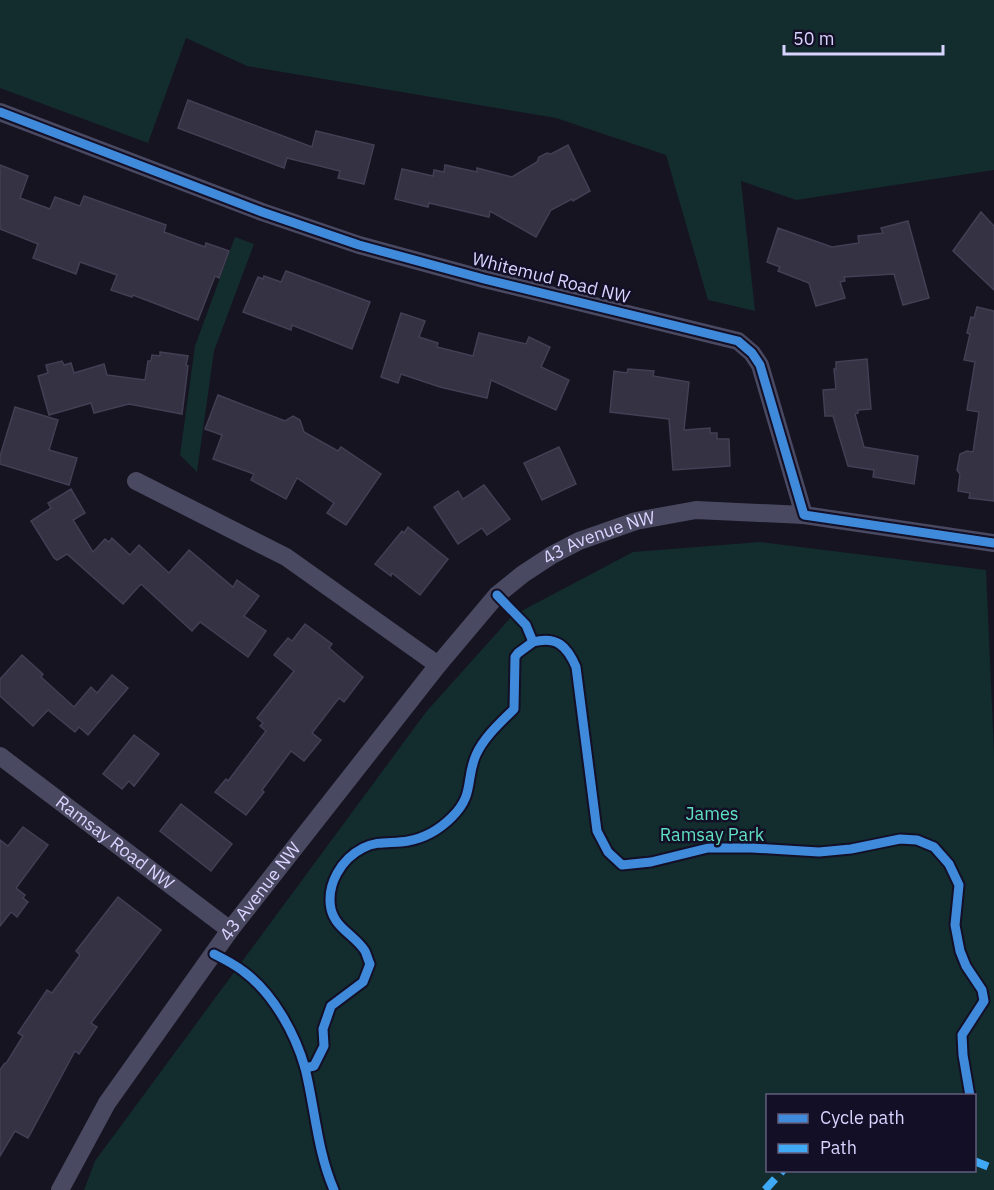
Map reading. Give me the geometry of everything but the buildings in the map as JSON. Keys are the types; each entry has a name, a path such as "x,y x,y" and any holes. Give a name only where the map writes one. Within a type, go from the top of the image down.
{"street":[{"name":"Whitemud Road NW","path":"0,112 262,212 359,245 496,282 738,341 752,352 760,365 804,515"},
{"path":"136,482 286,557 438,665"},
{"name":"43 Avenue NW","path":"60,1190 107,1103 230,930 438,665 497,595 552,555 607,530 665,514 696,510 804,515"},
{"path":"804,515 994,543"},
{"name":"Ramsay Road NW","path":"0,756 230,930"}],"green space":[{"path":"0,0 994,0 994,170 796,200 741,181 755,311 708,300 666,155 556,118 247,66 186,38 148,143 0,88"},
{"path":"235,237 254,244 214,351 197,472 180,455 195,346"},
{"name":"James Ramsay Park","path":"760,542 986,570 994,753 994,1190 84,1190 95,1161 426,712 512,616 633,552"}],"marked path":[{"path":"976,1162 994,1169"},
{"path":"765,1190 781,1172"}],"cycle path":[{"path":"0,112 262,212 359,245 484,279 738,341 752,353 760,365 804,515 994,543"},
{"path":"497,595 526,625 533,642 549,640 560,644 569,653 576,667 597,831 608,852 622,865 651,862 708,848 819,852 851,849 900,839 917,840 934,847 949,864 959,885 955,925 960,951 966,966 982,990 984,1001 962,1035 970,1094"},
{"path":"214,954 240,968 264,991 289,1028 305,1068 314,1066 324,1046 323,1029 331,1006 363,982 370,964 365,951 333,916 330,900 337,874 348,859 363,848 374,844 420,838 442,825 459,809 467,794 479,748 514,709 515,657 533,642"},
{"path":"305,1068 320,1145 334,1190"}]}
